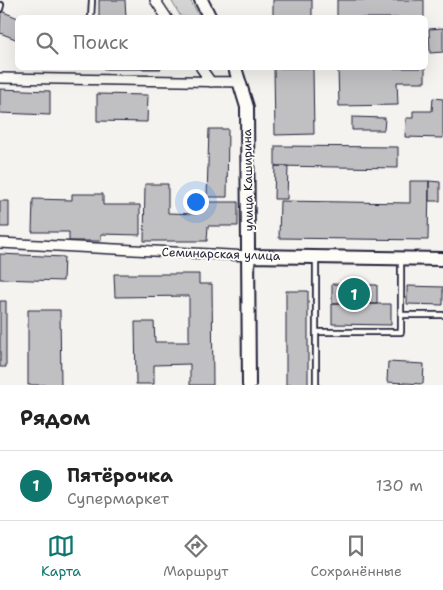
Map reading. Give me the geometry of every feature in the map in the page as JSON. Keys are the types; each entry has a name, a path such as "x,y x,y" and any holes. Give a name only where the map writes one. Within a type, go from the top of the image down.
{"main road":[{"path":"201,0 208,15"},
{"name":"улица Каширина","path":"236,70 247,106 249,385"},
{"name":"Семинарская улица","path":"249,256 443,259"}],"street":[{"path":"155,0 165,15"},
{"path":"202,70 210,82"},
{"path":"0,78 241,82"},
{"name":"Семинарская улица","path":"0,243 249,256"}],"lane":[{"path":"91,15 92,0"},
{"path":"316,257 316,385"},
{"path":"316,332 401,332 401,258"},
{"path":"401,315 443,315"}],"shaded area":[{"path":"171,0 190,0 199,15 180,15"}],"building":[{"path":"99,0 125,0 126,15 99,15"},
{"path":"273,0 312,0 312,15 273,15"},
{"path":"337,0 424,0 424,15 337,15"},
{"path":"1,11 15,17 15,39 0,33"},
{"path":"443,28 443,52 430,53 429,29"},
{"path":"274,70 313,70 314,134 275,135"},
{"path":"338,70 425,70 425,82 397,82 398,105 339,106"},
{"path":"0,89 50,91 50,115 0,113"},
{"path":"97,94 148,95 147,122 97,121"},
{"path":"433,98 443,99 443,138 405,137 406,118 413,118 413,111 432,111"},
{"path":"352,117 385,118 384,130 352,130"},
{"path":"209,129 228,129 227,197 207,197"},
{"path":"275,146 398,147 398,168 275,166"},
{"path":"275,166 288,166 287,199 274,199"},
{"path":"410,181 429,181 428,240 279,238 280,201 410,203"},
{"path":"429,181 440,182 440,201 429,201"},
{"path":"145,184 168,184 168,213 196,214 196,202 238,202 238,226 208,226 207,241 144,241"},
{"path":"72,194 103,194 103,205 140,205 140,235 101,234 101,241 69,241 69,232 32,232 33,199 72,200"},
{"path":"0,201 9,201 9,227 0,227"},
{"path":"0,254 64,257 63,281 0,279"},
{"path":"114,274 199,274 199,284 212,284 213,385 190,385 190,364 154,365 154,384 136,384 135,322 154,322 155,342 189,342 189,296 115,297"},
{"path":"332,284 377,285 377,304 332,304"},
{"path":"407,286 443,287 443,305 407,304"},
{"path":"286,291 308,291 308,385 286,385"},
{"path":"0,301 6,301 6,367 0,367"},
{"path":"332,304 391,304 391,325 332,324"},
{"path":"28,310 60,310 61,385 28,385"},
{"path":"388,362 424,364 423,384 387,382"}],"place":[{"name":"Пятёрочка","path":"354,294"}]}
